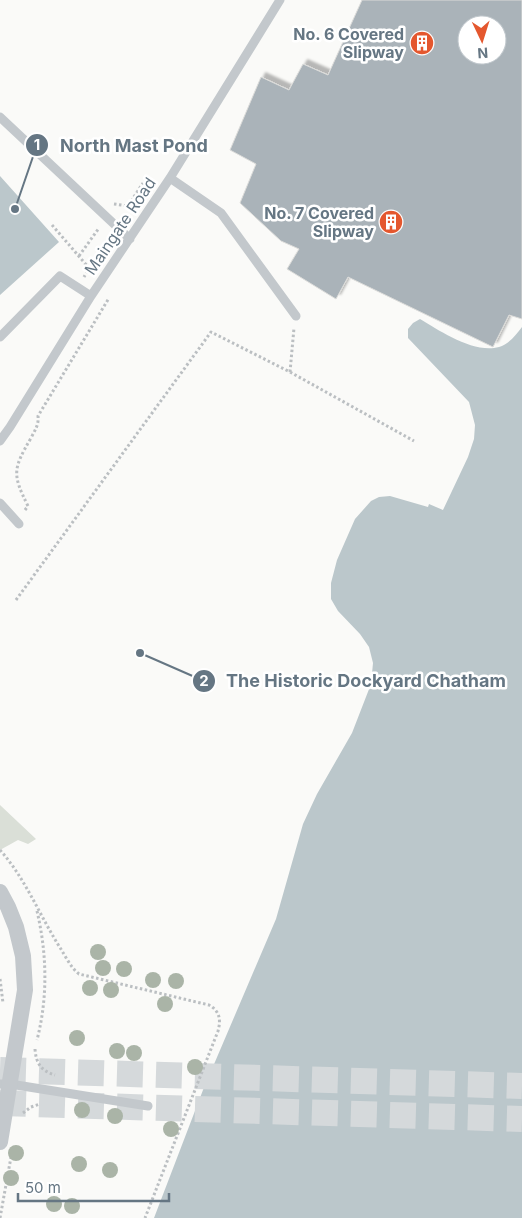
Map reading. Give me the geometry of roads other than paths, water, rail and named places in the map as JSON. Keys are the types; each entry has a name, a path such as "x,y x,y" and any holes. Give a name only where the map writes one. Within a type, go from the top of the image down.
{"street":[{"path":"0,892 16,927 23,956 25,990 5,1084 0,1142"}],"lane":[{"name":"Maingate Road","path":"0,441 91,296 170,178 280,0"},
{"path":"0,117 130,239"},
{"path":"170,178 221,213 296,316"},
{"path":"0,338 60,276 91,296"},
{"path":"0,503 17,522"},
{"path":"5,1084 148,1106"}],"tunnel":[{"path":"0,1070 522,1086"},
{"path":"0,1103 522,1119"}],"place":[{"name":"No. 6 Covered Slipway","path":"422,43"},
{"name":"North Mast Pond","path":"15,209"},
{"name":"No. 7 Covered Slipway","path":"391,222"},
{"name":"The Historic Dockyard Chatham","path":"140,653"}]}
